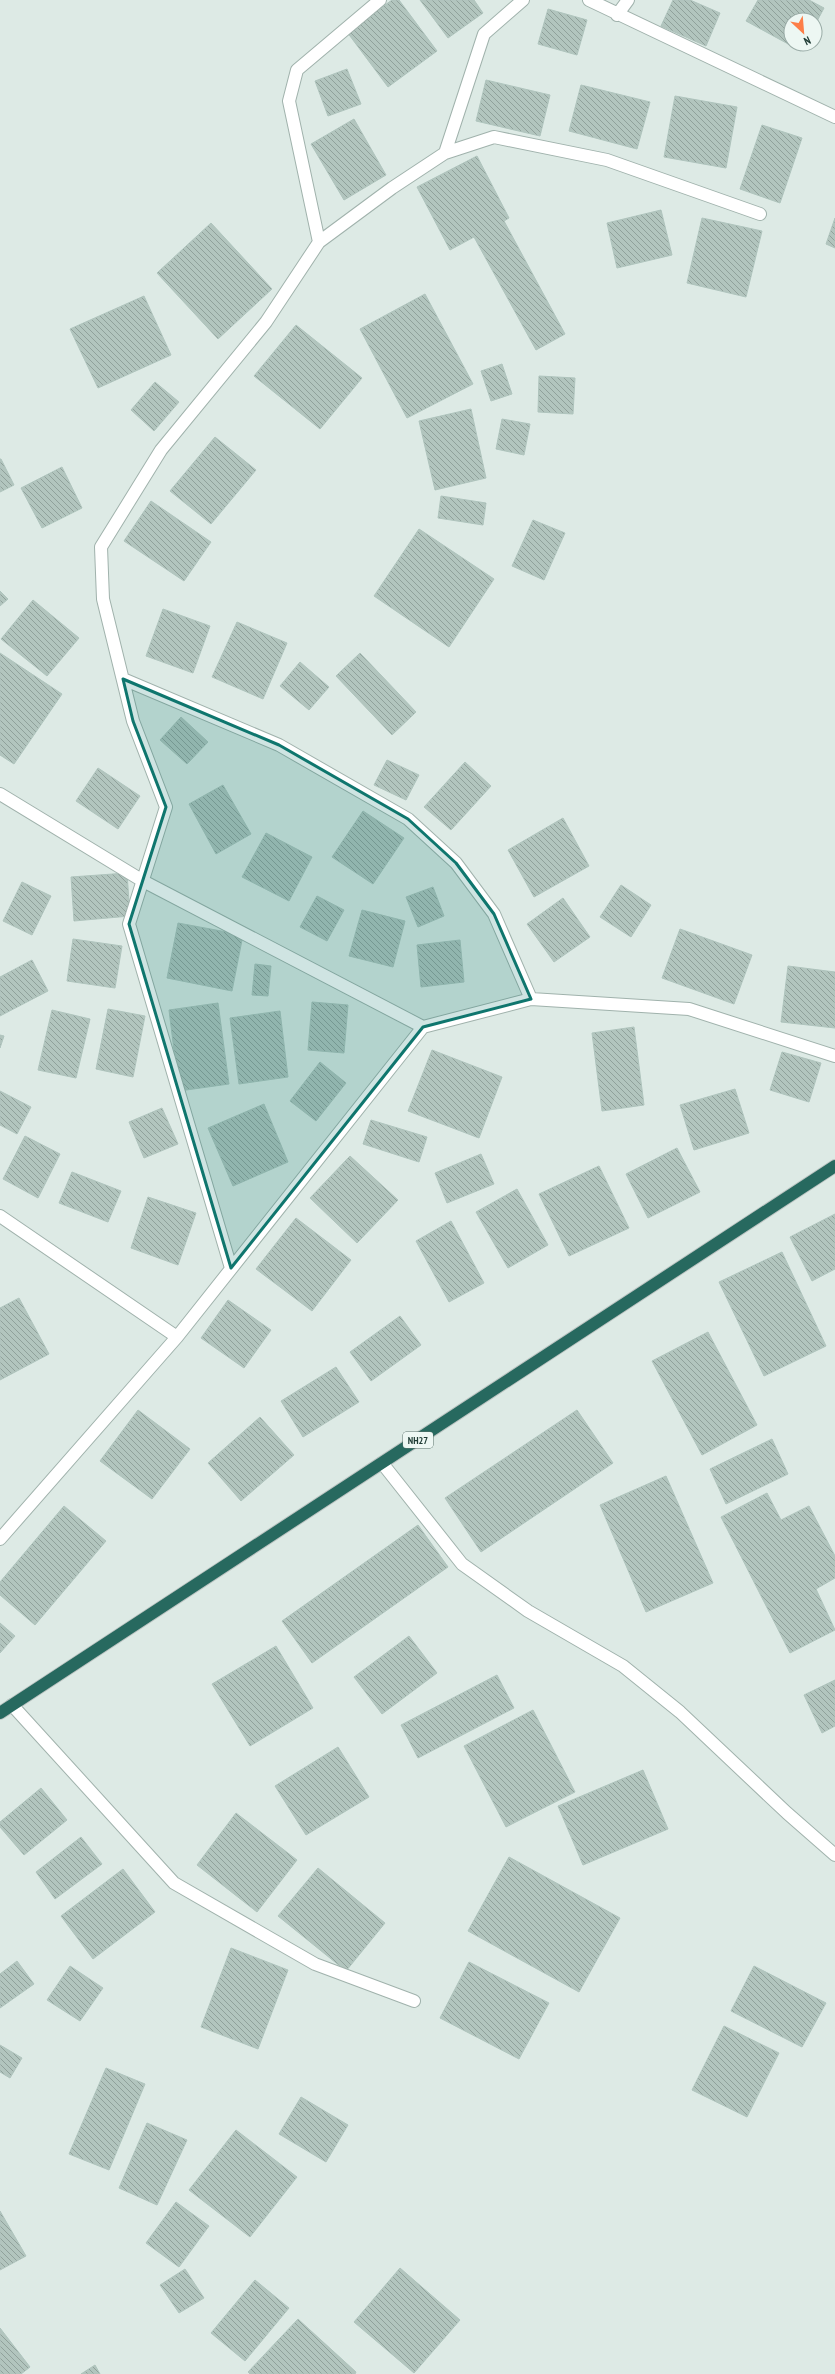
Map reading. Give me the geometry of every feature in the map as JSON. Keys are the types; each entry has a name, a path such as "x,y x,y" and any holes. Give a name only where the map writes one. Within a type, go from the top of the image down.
{"highway":[{"name":"NH27","path":"0,1713 835,1166"}],"street":[{"path":"319,242 289,101 297,70 380,0"},
{"path":"445,153 484,34 523,0"},
{"path":"589,0 617,15 835,117"},
{"path":"617,15 628,0"},
{"path":"231,1268 129,924 166,807 133,721 103,599 101,547 161,450 266,322 319,242 392,188 445,153 494,137 607,160 760,214"},
{"path":"123,679 279,745 408,819 456,863 494,914 531,998"},
{"path":"0,794 143,881 423,1027"},
{"path":"0,1539 177,1337 423,1027 531,998 689,1009 835,1056"},
{"path":"0,1216 177,1337"},
{"path":"382,1463 462,1564 528,1611 628,1671 680,1712 787,1813 835,1855"},
{"path":"12,1705 174,1883 316,1964 414,2001"}],"highlighted area":[{"path":"123,679 279,745 408,819 456,863 494,914 531,999 423,1027 231,1268 129,924 166,807 133,721"}],"building":[{"path":"392,0 399,0 437,51 388,87 347,32"},
{"path":"420,0 474,0 483,13 448,38"},
{"path":"673,0 690,0 720,13 706,46 661,26"},
{"path":"758,0 809,0 824,8 822,12 783,12 783,41 746,21"},
{"path":"548,9 587,20 577,55 538,44"},
{"path":"347,69 361,104 328,116 315,81"},
{"path":"486,80 550,95 540,136 476,121"},
{"path":"581,85 650,102 637,149 569,131"},
{"path":"675,96 737,107 726,168 664,157"},
{"path":"354,119 386,175 344,200 311,144"},
{"path":"762,125 802,138 780,203 740,189"},
{"path":"477,156 509,218 504,221 565,334 536,350 474,237 450,250 417,187"},
{"path":"661,210 672,255 617,268 607,223"},
{"path":"702,218 762,231 746,297 687,283"},
{"path":"835,218 835,248 826,244"},
{"path":"211,223 272,289 218,339 157,273"},
{"path":"425,294 473,384 407,418 360,329"},
{"path":"144,296 171,355 98,388 70,329"},
{"path":"296,325 362,378 320,429 254,376"},
{"path":"502,364 512,394 491,401 481,371"},
{"path":"539,376 575,378 573,414 538,412"},
{"path":"155,382 179,402 154,431 131,410"},
{"path":"471,409 486,478 435,490 419,421"},
{"path":"502,419 530,424 524,455 496,449"},
{"path":"215,437 256,470 211,524 170,491"},
{"path":"0,459 14,485 0,492"},
{"path":"62,467 82,508 42,528 21,488"},
{"path":"441,496 486,503 483,525 438,518"},
{"path":"151,501 211,542 184,581 124,541"},
{"path":"533,520 565,533 544,580 512,566"},
{"path":"419,529 494,579 449,647 374,596"},
{"path":"0,591 8,599 0,606"},
{"path":"33,600 79,638 47,676 1,639"},
{"path":"163,609 210,626 193,673 146,656"},
{"path":"237,622 287,643 263,699 212,677"},
{"path":"0,653 62,694 14,764 0,755"},
{"path":"360,653 416,712 392,735 336,676"},
{"path":"300,662 329,687 309,710 280,686"},
{"path":"181,717 208,742 187,764 160,740"},
{"path":"387,760 419,775 406,800 374,785"},
{"path":"465,762 491,786 451,830 424,807"},
{"path":"98,768 140,796 118,829 76,801"},
{"path":"223,785 251,834 216,854 189,804"},
{"path":"363,811 404,838 373,884 332,857"},
{"path":"563,818 589,866 534,897 508,850"},
{"path":"266,833 312,857 289,901 242,877"},
{"path":"127,873 130,916 74,921 71,877"},
{"path":"22,882 51,896 32,935 3,921"},
{"path":"621,885 651,905 631,937 600,917"},
{"path":"433,887 444,916 418,927 406,897"},
{"path":"317,896 344,910 327,941 300,927"},
{"path":"563,898 590,937 554,962 527,924"},
{"path":"362,910 405,921 393,967 349,956"},
{"path":"178,923 243,935 232,991 167,978"},
{"path":"680,929 752,955 734,1004 662,978"},
{"path":"73,939 122,946 115,988 67,981"},
{"path":"460,940 464,982 421,987 417,945"},
{"path":"32,960 48,991 0,1016 0,977"},
{"path":"255,964 271,966 268,996 252,995"},
{"path":"788,966 835,972 835,1028 781,1022"},
{"path":"312,1002 348,1005 344,1053 308,1050"},
{"path":"218,1003 229,1084 179,1091 169,1010"},
{"path":"108,1009 145,1016 133,1077 96,1069"},
{"path":"52,1010 90,1019 76,1078 38,1070"},
{"path":"280,1011 288,1077 239,1084 230,1018"},
{"path":"634,1027 644,1105 602,1111 592,1033"},
{"path":"0,1035 4,1036 0,1048"},
{"path":"432,1050 502,1077 479,1138 408,1111"},
{"path":"782,1052 821,1063 809,1102 770,1090"},
{"path":"320,1062 346,1083 316,1121 290,1101"},
{"path":"735,1089 749,1133 694,1150 680,1105"},
{"path":"0,1091 31,1107 17,1134 0,1125"},
{"path":"264,1104 288,1162 233,1186 208,1128"},
{"path":"162,1108 178,1144 144,1158 129,1122"},
{"path":"371,1120 427,1137 419,1162 363,1144"},
{"path":"25,1136 60,1154 38,1198 3,1179"},
{"path":"677,1148 700,1192 648,1218 626,1174"},
{"path":"481,1154 494,1184 447,1203 435,1173"},
{"path":"350,1156 398,1200 357,1243 310,1198"},
{"path":"599,1166 629,1228 569,1256 539,1194"},
{"path":"72,1172 121,1191 108,1222 59,1203"},
{"path":"517,1189 548,1245 508,1268 476,1212"},
{"path":"148,1197 196,1213 178,1265 131,1248"},
{"path":"835,1214 835,1269 812,1281 790,1237"},
{"path":"296,1218 351,1260 312,1311 256,1269"},
{"path":"451,1221 484,1283 449,1302 416,1241"},
{"path":"782,1252 826,1346 764,1376 719,1282"},
{"path":"19,1298 49,1354 0,1380 0,1308"},
{"path":"228,1300 271,1330 244,1368 201,1338"},
{"path":"400,1316 421,1345 371,1381 350,1352"},
{"path":"708,1332 757,1425 702,1455 652,1361"},
{"path":"336,1367 359,1402 303,1437 281,1401"},
{"path":"138,1410 190,1449 152,1499 100,1461"},
{"path":"577,1410 613,1463 481,1552 445,1498"},
{"path":"260,1417 294,1455 241,1501 208,1463"},
{"path":"772,1439 788,1474 726,1504 710,1469"},
{"path":"666,1476 713,1583 646,1612 600,1505"},
{"path":"767,1493 781,1520 809,1506 835,1556 835,1578 816,1589 835,1630 790,1653 721,1517"},
{"path":"64,1506 106,1541 35,1625 0,1595 0,1582"},
{"path":"418,1525 448,1567 312,1663 282,1621"},
{"path":"0,1623 15,1636 0,1653"},
{"path":"409,1636 437,1673 382,1714 354,1677"},
{"path":"276,1646 313,1708 250,1746 212,1684"},
{"path":"497,1675 514,1708 418,1758 401,1725"},
{"path":"835,1680 835,1726 822,1733 804,1695"},
{"path":"533,1710 575,1792 506,1827 464,1746"},
{"path":"338,1747 369,1797 306,1835 275,1786"},
{"path":"643,1770 668,1829 583,1865 558,1806"},
{"path":"41,1788 67,1820 24,1855 0,1827 0,1822"},
{"path":"236,1813 297,1860 257,1912 197,1865"},
{"path":"81,1837 102,1864 55,1899 36,1872"},
{"path":"509,1857 620,1918 579,1992 468,1931"},
{"path":"318,1868 385,1923 346,1971 278,1916"},
{"path":"123,1869 155,1912 93,1959 61,1916"},
{"path":"231,1948 288,1970 258,2049 201,2027"},
{"path":"17,1961 34,1984 0,2008 0,1974"},
{"path":"469,1962 549,2003 519,2059 440,2018"},
{"path":"70,1966 103,1988 80,2021 47,2000"},
{"path":"754,1966 826,2003 802,2047 731,2011"},
{"path":"724,2026 779,2053 747,2117 692,2090"},
{"path":"0,2045 22,2058 10,2078 0,2072"},
{"path":"106,2068 145,2084 109,2170 69,2154"},
{"path":"301,2097 348,2125 326,2162 279,2134"},
{"path":"147,2123 187,2140 157,2205 119,2188"},
{"path":"236,2130 297,2177 250,2237 189,2190"},
{"path":"176,2202 209,2226 179,2267 146,2243"},
{"path":"0,2211 26,2256 0,2270"},
{"path":"400,2268 460,2320 414,2373 354,2322"},
{"path":"185,2269 204,2298 179,2313 160,2285"},
{"path":"255,2280 289,2308 245,2361 211,2333"},
{"path":"298,2319 356,2372 355,2374 250,2374 248,2372"},
{"path":"0,2328 30,2367 21,2374 0,2374"},
{"path":"95,2365 100,2374 81,2374"}]}
